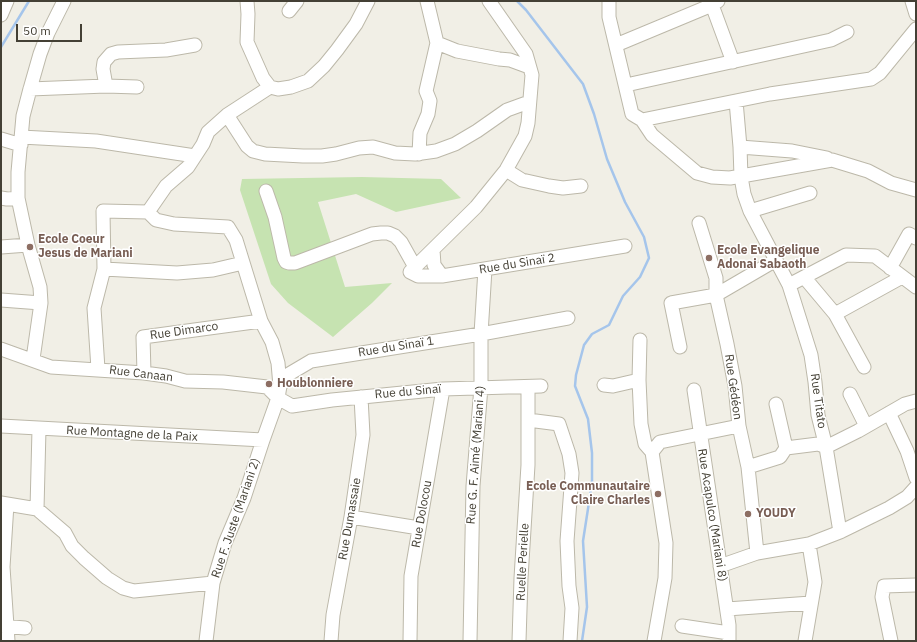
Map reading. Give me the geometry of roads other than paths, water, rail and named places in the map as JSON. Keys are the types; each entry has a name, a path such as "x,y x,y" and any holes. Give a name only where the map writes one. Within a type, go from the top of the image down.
{"street":[{"path":"1,15 8,1"},
{"path":"33,359 41,304 40,287 28,245 18,198 18,172 23,116 30,89 48,33 64,1"},
{"path":"247,1 247,42 264,78 270,87 278,89 291,87 308,81 324,66 356,24 368,1"},
{"path":"289,11 297,1"},
{"path":"419,154 420,132 428,114 430,100 426,91 437,49 437,43 426,1"},
{"path":"266,191 275,217 286,262 295,262 372,234 388,233 395,236 401,242 412,270 476,207 506,170 525,136 528,123 532,74 526,54 489,1"},
{"path":"609,1 610,17 632,114 642,120 652,135 697,173 718,178 741,177 832,160"},
{"path":"912,1 916,14"},
{"path":"616,45 715,3 733,62"},
{"path":"642,120 770,94 871,78 880,73 916,29"},
{"path":"626,86 831,40 847,32"},
{"path":"437,43 457,51 510,60 529,67"},
{"path":"106,86 103,70 104,62 111,54 118,52 166,50 195,45"},
{"path":"30,89 106,86 137,87"},
{"path":"148,212 166,186 188,167 203,144 208,132 227,115 270,87"},
{"name":"Rue Titato","path":"736,101 741,177 744,194 750,211 789,285 810,355 815,382 818,415 826,447 840,532"},
{"path":"227,115 247,146 253,151 266,154 322,156 359,148 373,147 395,153 419,154 436,151 455,144 507,110 529,102"},
{"path":"1,139 21,141 96,141 195,156"},
{"path":"740,147 792,151 832,160 868,171 891,183 915,187"},
{"path":"506,170 522,180 549,186 563,188 581,186"},
{"path":"750,211 810,194"},
{"path":"1,198 18,198"},
{"path":"98,369 94,308 104,269 103,211 148,212 156,220 174,224 228,227 236,240 261,321 272,342 278,363 279,392"},
{"name":"Rue Gédéon","path":"699,223 716,278 716,295 735,386 738,426 748,467 757,552"},
{"path":"890,268 908,234 916,238"},
{"path":"1,247 28,245"},
{"name":"Rue du Sinaï 2","path":"412,270 418,276 442,276 625,246"},
{"path":"434,250 434,265 442,276"},
{"path":"789,285 846,255 875,256 916,287"},
{"path":"680,346 671,303 716,295 776,260"},
{"path":"104,269 177,273 213,270 243,263"},
{"name":"Rue G. F. Aimé (Mariani 4)","path":"470,641 473,486 481,387 481,334 484,269"},
{"path":"804,277 835,314 864,367"},
{"path":"835,314 902,277"},
{"path":"1,300 41,304"},
{"name":"Rue du Sinaï 1","path":"279,392 290,374 311,361 481,334 568,318"},
{"name":"Rue Dimarco","path":"144,373 143,337 261,321"},
{"path":"640,340 639,380 641,424 645,444 652,452 666,543 665,578 654,641"},
{"name":"Rue Canaan","path":"1,349 33,359 51,367 144,373 166,376 185,381 223,382 267,387 279,392"},
{"path":"604,385 613,386 639,380"},
{"name":"Rue du Sinaï","path":"279,392 292,406 361,397 443,389 541,386"},
{"name":"Ruelle Perielle","path":"519,641 521,578 528,465 528,387"},
{"name":"Rue Dolocou","path":"410,641 411,576 443,389"},
{"name":"Rue Acapulco (Mariani 8)","path":"694,390 699,433 727,609 729,637"},
{"name":"Rue F. Juste (Mariani 2)","path":"206,641 213,583 225,543 244,498 279,392"},
{"path":"850,394 866,426"},
{"name":"Rue Dumassaie","path":"331,641 333,615 351,517 363,435 361,397"},
{"path":"786,448 818,444 826,447 905,404 916,402"},
{"path":"748,467 780,457 786,448 776,404"},
{"path":"889,413 907,452 916,478"},
{"path":"528,420 559,424 569,454 572,473 567,541 569,586 572,608 572,628 570,641"},
{"name":"Rue Montagne de la Paix","path":"1,426 263,440"},
{"path":"652,452 660,442 738,426"},
{"path":"37,510 39,429"},
{"path":"720,566 757,552 809,544 840,532 890,508 907,497 916,487"},
{"path":"8,641 4,626 4,504 37,510 65,533 72,546 84,558 107,578 123,588 134,591 213,583"},
{"path":"351,517 420,528"},
{"path":"805,641 815,582 809,544"},
{"path":"891,641 882,597 884,586 916,585"},
{"path":"727,609 811,603"},
{"path":"4,626 25,628"},
{"path":"682,626 729,637"}],"waterway":[{"path":"1,47 29,1"},
{"path":"517,1 526,10 583,84 594,114 607,159 625,202 644,237 649,258 640,277 623,296 609,325 592,334 584,345 576,375 575,386 588,419 592,453 592,483 583,541 587,607 582,641"}],"place":[{"name":"Ecole Coeur Jesus de Mariani","path":"30,247"},
{"name":"Ecole Evangelique Adonai Sabaoth","path":"709,258"},
{"name":"Houblonniere","path":"269,384"},
{"name":"Ecole Communautaire Claire Charles","path":"658,494"},
{"name":"YOUDY","path":"748,514"}]}
